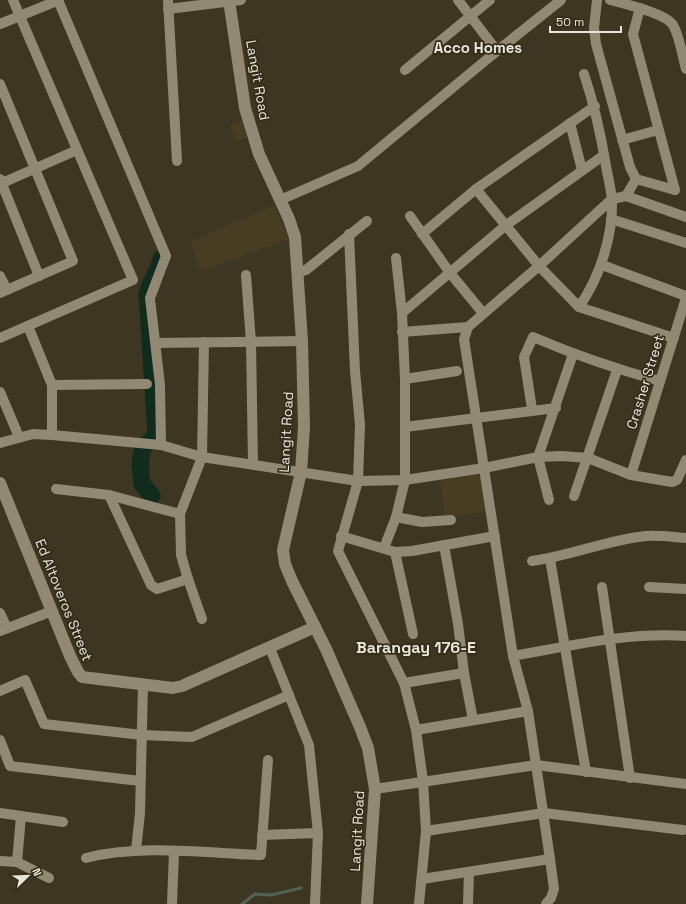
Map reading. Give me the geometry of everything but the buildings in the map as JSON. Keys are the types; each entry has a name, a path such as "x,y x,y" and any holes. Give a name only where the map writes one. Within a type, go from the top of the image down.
{"main road":[{"name":"Langit Road","path":"234,1 245,108 259,154 295,237 302,341 304,427 301,472 283,550 285,564 360,727 368,748 375,789 367,904"},
{"name":"Ed Altoveros Street","path":"0,483 70,656 82,677 174,688 182,686 315,628"}],"street":[{"path":"0,338 133,280 13,0"},
{"path":"0,24 58,0 166,256 150,298 160,385 161,445"},
{"path":"458,0 497,51"},
{"path":"405,70 490,0"},
{"path":"597,0 594,28 596,44 622,140 636,178 626,196"},
{"path":"610,0 640,8 668,20 672,24 686,69"},
{"path":"177,161 168,4 234,1"},
{"path":"280,200 358,166 555,2"},
{"path":"636,178 675,190 633,34 640,8"},
{"path":"579,307 592,289 602,265 611,219 612,200 595,106 584,74"},
{"path":"0,84 73,261 3,292 0,276"},
{"path":"422,234 476,189 595,106"},
{"path":"570,123 582,170"},
{"path":"622,140 658,130"},
{"path":"39,276 1,182 35,169 77,150"},
{"path":"402,313 505,226 604,155"},
{"path":"476,189 539,266 579,307 674,338"},
{"path":"546,904 551,898 554,890 544,813 528,711 513,656 464,339 468,327 539,266 612,200 626,196 686,217"},
{"path":"410,216 450,273 483,313"},
{"path":"611,219 686,243"},
{"path":"298,273 306,270 367,220"},
{"path":"349,234 355,371 360,425 358,481 341,536 338,551 404,683 416,730 423,782 426,831 419,904"},
{"path":"384,548 396,517 405,480 405,379 402,313 396,258"},
{"path":"602,265 686,297"},
{"path":"246,275 251,342 253,465"},
{"name":"Crasher Street","path":"631,475 686,297"},
{"path":"28,326 52,385 52,434"},
{"path":"402,332 468,327"},
{"path":"532,410 524,357 533,337 617,370 660,381"},
{"path":"156,343 302,341"},
{"path":"202,619 188,579 182,555 180,514 202,457 204,342"},
{"path":"549,500 538,457 556,408 573,354"},
{"path":"574,496 617,370"},
{"path":"405,379 457,371"},
{"path":"52,385 147,384"},
{"path":"0,392 19,437"},
{"path":"405,427 556,408"},
{"path":"0,443 33,434 52,434 161,445 202,457 358,481 405,480 484,468 538,457 562,456 588,458 631,475 674,482 677,480 686,460"},
{"path":"56,489 110,495 180,514"},
{"path":"110,495 151,585 157,589 188,579"},
{"path":"396,517 422,522 451,520"},
{"path":"341,536 395,552 412,551 495,536"},
{"path":"532,561 550,559 597,549 647,536 686,538"},
{"path":"444,545 473,720"},
{"path":"395,552 413,634"},
{"path":"550,559 586,772"},
{"path":"602,587 630,778"},
{"path":"649,587 686,589"},
{"path":"0,613 3,629 52,611"},
{"path":"513,656 610,639 659,634 686,636"},
{"path":"270,648 309,745 318,833 314,904"},
{"path":"404,683 464,673"},
{"path":"0,691 25,680 44,724 142,735 192,737 289,694"},
{"path":"136,850 140,813 143,684"},
{"path":"416,730 528,711"},
{"path":"0,740 10,766 140,781"},
{"path":"86,858 108,853 136,850 261,855 268,760"},
{"path":"375,789 536,765 686,784"},
{"path":"0,813 63,822"},
{"path":"426,831 544,813 683,830"},
{"path":"17,862 21,816"},
{"path":"262,835 318,833"},
{"path":"172,904 174,852"},
{"path":"422,879 550,859"},
{"path":"0,861 17,862 49,878"},
{"path":"468,872 468,904"}],"shaded area":[{"path":"243,119 249,137 236,141 230,125"},
{"path":"274,205 289,239 200,271 191,242"},
{"path":"476,474 481,476 485,512 445,517 440,481"}],"waterway":[{"path":"152,496 142,484 140,466 142,450 156,434 147,294 161,259"},
{"path":"242,904 255,894 271,895 301,888"}],"district":[{"name":"Acco Homes","path":"478,47"},
{"name":"Barangay 176-E","path":"416,647"}]}
